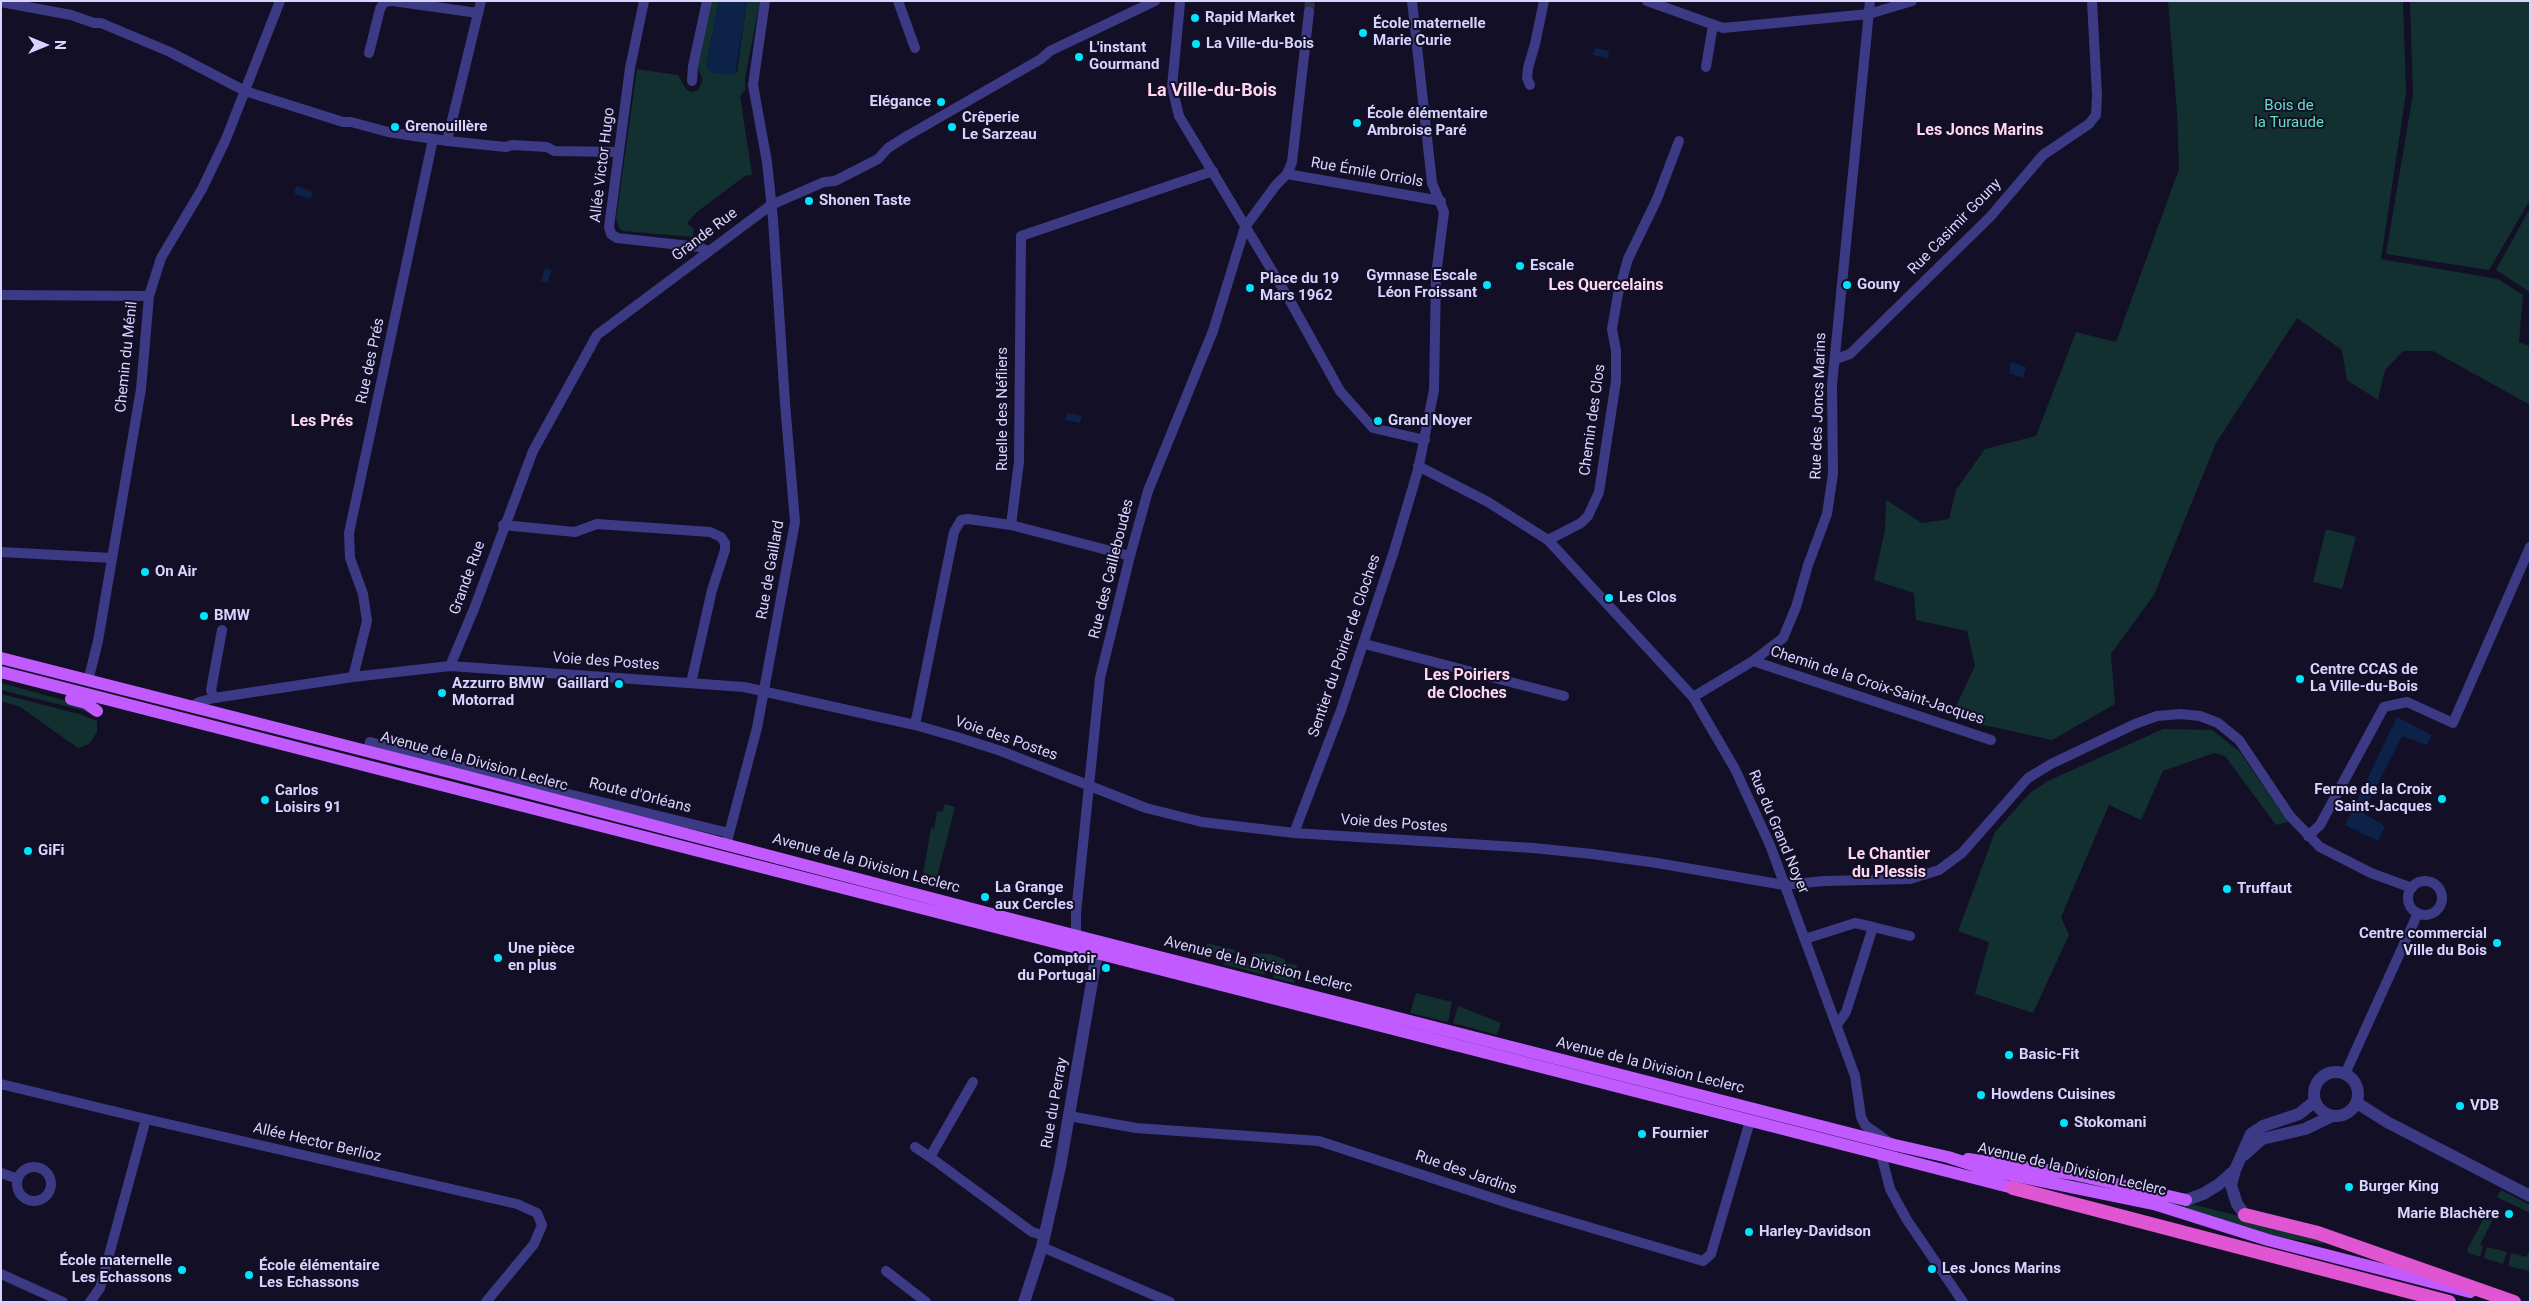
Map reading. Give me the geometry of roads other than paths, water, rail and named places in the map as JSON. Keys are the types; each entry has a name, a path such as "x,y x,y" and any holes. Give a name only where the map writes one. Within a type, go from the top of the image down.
{"highway":[{"name":"Avenue de la Division Leclerc","path":"2013,1188 2449,1302"},
{"path":"2245,1215 2318,1233 2514,1302"}],"main road":[{"name":"Avenue de la Division Leclerc","path":"1,657 191,707 727,839 1076,935 1948,1157 1988,1170 2154,1204 2268,1240 2506,1302"},
{"name":"Avenue de la Division Leclerc","path":"1,672 2013,1188"},
{"path":"34,680 44,690 86,703 97,711"},
{"path":"1948,1157 1990,1160 2073,1174 2186,1200"}],"street":[{"name":"Chemin du Ménil","path":"88,681 112,558 141,388 149,296 161,258 202,188 245,91 280,1"},
{"path":"369,53 380,8 384,2 392,1 478,13"},
{"path":"447,140 481,1"},
{"name":"Allée Victor Hugo","path":"644,1 630,68 608,227 611,234 632,240 699,246 708,251"},
{"path":"692,81 693,66 707,1"},
{"name":"Rue de Gaillard","path":"727,839 757,728 795,522 767,162 753,85 765,1"},
{"path":"898,1 915,48"},
{"name":"Grande Rue","path":"450,666 474,609 503,525 533,451 597,335 771,205 824,182 835,181 878,159 888,148 907,136 1041,59 1052,50 1091,30 1101,29 1155,1"},
{"name":"Sentier du Poirier de Cloches","path":"1294,833 1365,644 1418,466 1434,390 1436,275 1444,212 1432,183 1412,1"},
{"path":"1530,85 1527,78 1528,68 1544,1"},
{"path":"1647,1 1713,25 1732,27 1869,14 1912,1"},
{"name":"Rue des Joncs Marins","path":"1693,697 1753,661 1783,638 1796,607 1826,514 1832,474 1831,406 1870,1"},
{"name":"Rue Casimir Gouny","path":"1836,359 1850,354 1990,217 2043,155 2089,124 2096,116 2097,100 2092,1"},
{"path":"1,2 101,23 170,52 245,91 342,122 433,138 506,147 512,145 547,147 554,151 618,152"},
{"path":"1180,2 1173,69 1173,98 1180,116 1302,322 1327,372 1340,392 1365,421 1378,430 1425,440"},
{"path":"1287,174 1292,162 1309,12"},
{"path":"1706,67 1713,25"},
{"name":"Rue des Prés","path":"353,677 367,621 363,594 350,558 349,533 428,170 433,138"},
{"name":"Chemin des Clos","path":"1548,540 1580,523 1588,516 1599,492 1616,381 1616,351 1612,329 1618,294 1628,259 1657,199 1679,141"},
{"name":"Ruelle des Néfliers","path":"1011,525 1019,462 1020,236 1213,171"},
{"name":"Rue Émile Orriols","path":"1287,174 1441,201"},
{"name":"Rue des Cailleboudes","path":"1076,935 1076,913 1100,678 1148,491 1214,331 1245,227 1276,185 1287,174"},
{"path":"1238,246 1255,244"},
{"path":"1,295 149,296"},
{"name":"Rue du Grand Noyer","path":"1418,466 1488,502 1548,540 1693,697 1719,740 1751,801 1805,939 1855,1076 1861,1117 1865,1124 1895,1145"},
{"path":"915,725 954,532 961,520 968,518 1011,525 1130,556"},
{"path":"503,525 575,532 596,524 710,532 721,537 725,543 725,550 712,590 691,683"},
{"path":"2308,836 2320,825 2384,707 2407,702 2453,723 2530,547"},
{"path":"1,552 112,558"},
{"path":"214,698 211,690 222,630"},
{"path":"1365,644 1564,696"},
{"name":"Chemin de la Croix-Saint-Jacques","path":"1753,661 1991,740"},
{"name":"Voie des Postes","path":"191,707 199,702 214,698 353,677 450,666 765,690 915,725 1001,751 1146,808 1174,816 1294,833 1582,853 1657,863 1784,885 1824,881 1910,879 1939,870 1962,852 2028,778 2051,764 2135,724 2158,716 2180,714 2200,716 2218,723 2238,740 2290,816 2320,847 2371,873 2412,888"},
{"name":"Route d'Orléans","path":"368,751 370,742 727,839"},
{"name":"Route d'Orléans","path":"487,781 515,781"},
{"path":"2421,882 2431,883 2441,895 2438,910 2428,915 2418,913 2409,902 2412,888 2421,882"},
{"path":"2345,1074 2418,913"},
{"path":"1805,939 1855,923 1910,936"},
{"path":"1837,1026 1846,1012 1872,927"},
{"path":"1076,935 1097,953"},
{"name":"Rue du Perray","path":"1025,1302 1042,1246 1069,1116 1097,953"},
{"path":"2186,1200 2203,1194 2218,1185 2262,1139 2305,1129 2332,1116 2350,1112 2357,1103 2357,1086 2345,1074 2336,1072 2322,1077 2314,1089 2315,1101 2321,1111 2332,1116"},
{"path":"930,1157 973,1082"},
{"name":"Allée Hector Berlioz","path":"1,1084 517,1204 536,1213 542,1225 534,1244 486,1302"},
{"path":"2245,1215 2233,1195 2232,1185 2237,1164 2252,1134 2256,1130 2299,1114 2315,1101"},
{"path":"2357,1103 2387,1122 2530,1196"},
{"name":"Rue des Jardins","path":"1069,1116 1136,1128 1319,1141 1520,1207 1703,1261 1711,1254 1750,1121"},
{"path":"90,1302 100,1288 146,1119"},
{"path":"915,1147 1032,1232 1042,1246 1170,1302"},
{"path":"1881,1154 1890,1189 1913,1231 1963,1302"},
{"path":"1,1173 18,1179"},
{"path":"886,1271 926,1302"},
{"path":"1,1274 63,1302"}],"water":[{"path":"719,1 747,1 735,75 711,73 706,67"},
{"path":"1595,48 1609,51 1608,58 1593,55"},
{"path":"298,186 313,192 311,199 295,194 294,189"},
{"path":"545,268 552,270 547,283 541,281"},
{"path":"2011,362 2026,367 2023,378 2009,373"},
{"path":"1067,413 1082,416 1080,423 1066,420"},
{"path":"2397,717 2432,735 2427,745 2402,736 2363,813 2385,826 2378,841 2345,825"}],"tunnel":[{"path":"1309,12 1310,1"}],"place":[{"name":"Rapid Market","path":"1195,18"},
{"name":"École maternelle Marie Curie","path":"1363,33"},
{"name":"La Ville-du-Bois","path":"1196,44"},
{"name":"L'instant Gourmand","path":"1079,57"},
{"name":"Elégance","path":"941,102"},
{"name":"École élémentaire Ambroise Paré","path":"1357,123"},
{"name":"Grenouillère","path":"395,127"},
{"name":"Crêperie Le Sarzeau","path":"952,127"},
{"name":"Shonen Taste","path":"809,201"},
{"name":"Escale","path":"1520,266"},
{"name":"Gymnase Escale Léon Froissant","path":"1487,285"},
{"name":"Gouny","path":"1847,285"},
{"name":"Place du 19 Mars 1962","path":"1250,288"},
{"name":"Grand Noyer","path":"1378,421"},
{"name":"On Air","path":"145,572"},
{"name":"Les Clos","path":"1609,598"},
{"name":"BMW","path":"204,616"},
{"name":"Centre CCAS de La Ville-du-Bois","path":"2300,679"},
{"name":"Gaillard","path":"619,684"},
{"name":"Azzurro BMW Motorrad","path":"442,693"},
{"name":"Ferme de la Croix Saint-Jacques","path":"2442,799"},
{"name":"Carlos Loisirs 91","path":"265,800"},
{"name":"GiFi","path":"28,851"},
{"name":"Truffaut","path":"2227,889"},
{"name":"La Grange aux Cercles","path":"985,897"},
{"name":"Centre commercial Ville du Bois","path":"2497,943"},
{"name":"Une pièce en plus","path":"498,958"},
{"name":"Comptoir du Portugal","path":"1106,968"},
{"name":"Basic-Fit","path":"2009,1055"},
{"name":"Howdens Cuisines","path":"1981,1095"},
{"name":"VDB","path":"2460,1106"},
{"name":"Stokomani","path":"2064,1123"},
{"name":"Fournier","path":"1642,1134"},
{"name":"Burger King","path":"2349,1187"},
{"name":"Marie Blachère","path":"2509,1214"},
{"name":"Harley-Davidson","path":"1749,1232"},
{"name":"Les Joncs Marins","path":"1932,1269"},
{"name":"École maternelle Les Echassons","path":"182,1270"},
{"name":"École élémentaire Les Echassons","path":"249,1275"}],"district":[{"name":"La Ville-du-Bois","path":"1212,91"},
{"name":"Les Joncs Marins","path":"1980,131"},
{"name":"Les Quercelains","path":"1606,286"},
{"name":"Les Prés","path":"322,422"},
{"name":"Les Poiriers de Cloches","path":"1467,685"},
{"name":"Le Chantier du Plessis","path":"1889,864"}],"park label":[{"name":"Bois de la Turaude","path":"2289,114"}]}
